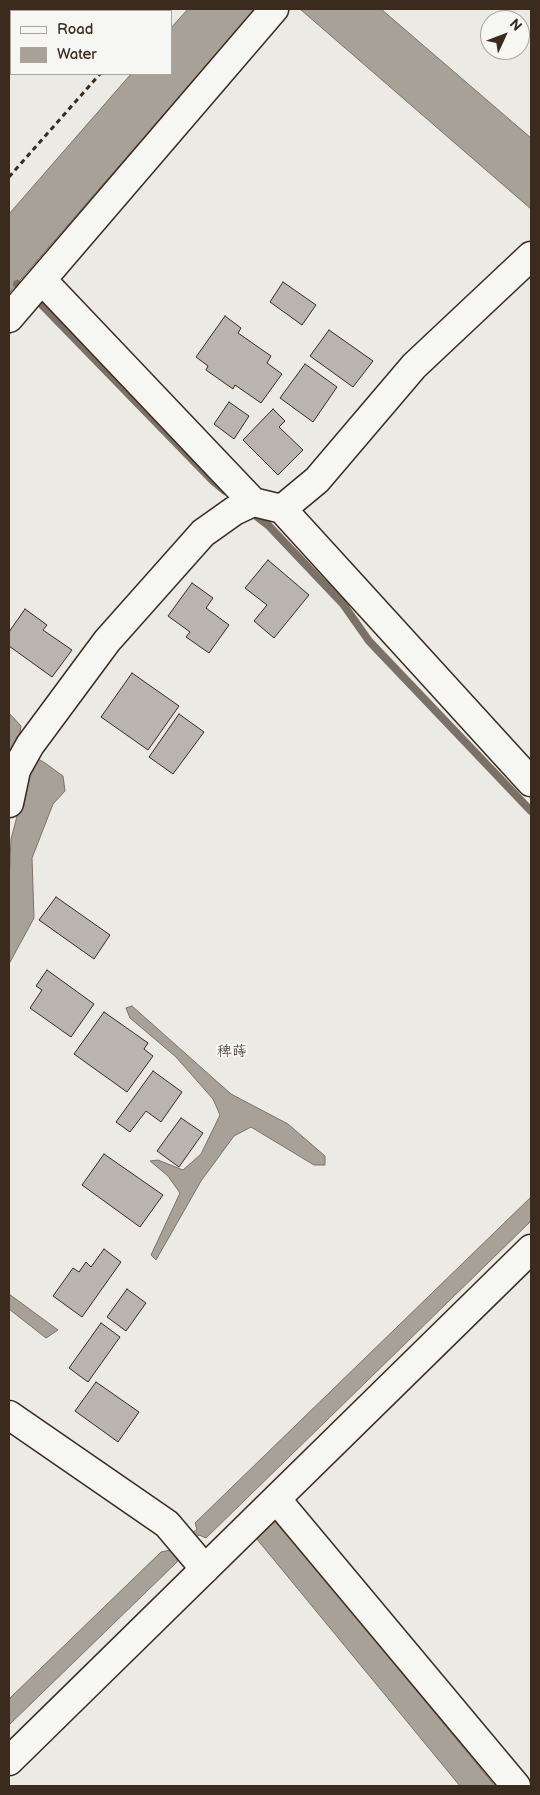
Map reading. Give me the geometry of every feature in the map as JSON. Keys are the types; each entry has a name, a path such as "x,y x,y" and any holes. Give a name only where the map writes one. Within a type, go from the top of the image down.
{"street":[{"path":"244,506 26,298 274,9"},
{"path":"282,509 317,480 414,366 531,256"},
{"path":"9,803 16,770 30,744 107,641 203,533 244,506 282,509 531,782"},
{"path":"9,1761 199,1562 277,1500 531,1249"},
{"path":"9,1416 167,1524 199,1562"},
{"path":"277,1500 516,1786"}],"path":[{"path":"9,177 99,75"}],"water":[{"path":"188,9 255,9 9,293 9,214 130,75 172,75 172,27"},
{"path":"300,9 381,9 531,138 531,209"},
{"path":"9,713 21,726 18,747 63,776 65,791 53,804 32,858 34,918 9,964 11,839 30,767 9,753"},
{"path":"132,1006 231,1094 288,1124 325,1156 325,1165 314,1165 251,1127 234,1136 201,1181 156,1260 151,1255 180,1193 168,1176 150,1161 158,1160 183,1170 201,1154 220,1115 213,1099 176,1057 130,1018 126,1008"},
{"path":"531,1197 531,1221 206,1538 199,1535 179,1553 177,1562 9,1725 9,1699 161,1552 175,1549 197,1529 195,1523"},
{"path":"9,1294 58,1330 46,1338 9,1309"},
{"path":"276,1520 495,1786 460,1786 256,1538"}],"building":[{"path":"283,282 316,305 302,325 270,302"},
{"path":"225,316 241,328 238,333 271,356 267,363 282,374 261,403 235,385 233,389 206,370 208,366 196,357"},
{"path":"329,330 373,361 353,387 310,356"},
{"path":"305,364 337,387 313,422 280,398"},
{"path":"229,402 249,416 234,439 214,424"},
{"path":"273,409 285,421 279,427 303,450 278,475 243,440"},
{"path":"268,560 309,595 274,638 254,621 267,605 245,588"},
{"path":"192,583 213,598 206,608 229,625 209,653 186,637 190,632 168,616"},
{"path":"25,609 47,625 43,630 72,650 52,677 9,646 9,632"},
{"path":"132,673 179,706 148,750 101,717"},
{"path":"179,714 204,732 173,774 149,757"},
{"path":"56,897 110,935 94,959 39,920"},
{"path":"47,970 94,1004 71,1037 30,1008 42,990 36,986"},
{"path":"104,1012 148,1043 144,1049 153,1056 127,1092 74,1054"},
{"path":"153,1071 182,1092 161,1122 146,1111 130,1132 116,1122"},
{"path":"181,1118 203,1133 179,1167 157,1151"},
{"path":"104,1154 163,1195 140,1227 82,1185"},
{"path":"104,1249 121,1262 82,1317 53,1296 73,1268 79,1272 86,1262 91,1267"},
{"path":"127,1289 146,1303 126,1331 107,1317"},
{"path":"101,1323 120,1337 88,1382 69,1368"},
{"path":"96,1382 139,1412 118,1442 75,1411"}],"waterway":[{"path":"17,284 41,304 213,481 225,491"},
{"path":"251,512 268,525 343,604 369,641 531,811"}],"district":[{"name":"稗蒔","path":"232,1052"}]}
